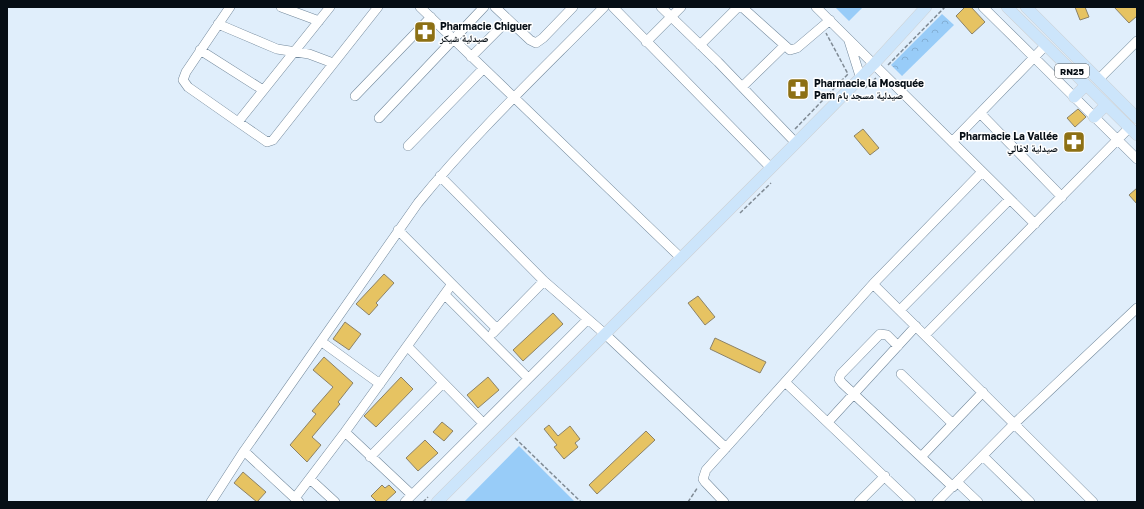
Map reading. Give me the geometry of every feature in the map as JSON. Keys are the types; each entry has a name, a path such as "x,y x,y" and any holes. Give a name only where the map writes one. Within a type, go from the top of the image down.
{"main road":[{"path":"437,502 770,167 792,139 874,64 926,7"},
{"name":"RN25","path":"1007,7 1133,132"},
{"name":"RN25","path":"1026,7 1137,118"},
{"path":"1074,97 1086,85"},
{"path":"1094,117 1106,105"}],"street":[{"path":"230,7 186,72 184,80 185,83 267,142 273,140 378,7"},
{"path":"282,7 319,21"},
{"path":"238,122 330,7"},
{"path":"420,7 681,258"},
{"path":"379,118 484,7"},
{"path":"496,7 530,40 536,43 543,38 568,9"},
{"path":"211,502 244,451 322,342 398,230 440,176 604,7"},
{"path":"661,7 792,139"},
{"path":"646,42 681,7"},
{"path":"700,45 738,7"},
{"path":"742,7 790,50 797,48 826,23"},
{"path":"816,7 826,23 848,39 874,64 1009,200 1035,224"},
{"path":"983,7 1137,159"},
{"path":"617,8 646,42 770,167"},
{"path":"355,96 431,17"},
{"path":"471,57 508,20"},
{"path":"218,24 277,49 309,54 334,63"},
{"path":"848,39 860,76"},
{"path":"1098,80 1137,41"},
{"path":"952,142 1046,45"},
{"path":"742,87 784,46"},
{"path":"200,50 263,90"},
{"path":"408,146 484,69"},
{"path":"980,113 1062,196"},
{"path":"925,335 1118,140 1133,132"},
{"path":"724,502 708,486 704,479 706,470 873,284 982,172"},
{"path":"440,176 544,281 587,320 605,334 726,448"},
{"path":"900,310 1009,200"},
{"path":"398,230 497,329"},
{"path":"488,338 544,281"},
{"path":"244,451 297,500 310,479 452,284"},
{"path":"873,284 1015,423 1093,502"},
{"path":"444,296 528,378"},
{"path":"938,502 1015,423 1137,308"},
{"path":"345,432 409,499 587,320"},
{"path":"828,422 916,326"},
{"path":"898,346 887,335 880,334 841,374 840,381 921,457 978,502"},
{"path":"322,342 380,384"},
{"path":"407,346 483,423"},
{"path":"901,374 952,423"},
{"path":"785,382 911,502"},
{"path":"370,457 443,383"},
{"path":"921,457 983,392"},
{"path":"983,456 1030,502"},
{"path":"860,502 885,476"},
{"path":"310,479 329,500"}],"path":[{"path":"888,65 945,7"},
{"path":"792,139 848,74 826,23"},
{"path":"508,431 581,502"},
{"path":"688,502 704,479"}],"green space":[{"path":"835,7 863,7 849,21"},
{"path":"942,14 954,25 902,76 891,65"},
{"path":"519,446 575,502 464,502"}],"building":[{"path":"965,7 971,7 985,22 972,34 956,16"},
{"path":"1075,7 1085,7 1089,17 1080,20"},
{"path":"1114,7 1137,7 1137,16 1129,23"},
{"path":"1078,109 1086,117 1075,127 1067,118"},
{"path":"863,129 879,148 870,155 854,136"},
{"path":"1137,188 1137,204 1129,195"},
{"path":"384,274 394,283 376,303 378,305 369,315 356,304"},
{"path":"698,296 715,317 705,325 688,303"},
{"path":"553,313 563,324 523,361 513,350"},
{"path":"345,322 361,334 349,350 333,339"},
{"path":"715,338 766,362 760,373 710,349"},
{"path":"324,357 353,383 338,402 340,404 312,437 321,445 307,462 290,445 316,414 312,411 333,387 313,370"},
{"path":"401,377 413,389 376,427 364,416"},
{"path":"488,377 499,390 478,408 467,395"},
{"path":"442,422 453,431 444,441 433,432"},
{"path":"549,425 558,436 570,426 580,439 575,443 578,447 564,459 554,447 557,445 544,429"},
{"path":"646,431 655,440 597,494 589,485"},
{"path":"425,440 438,453 418,471 406,458"},
{"path":"243,472 266,492 257,502 234,483"},
{"path":"382,485 385,488 389,485 396,492 385,502 377,502 371,496"}],"place":[{"name":"Pharmacie Chiguer صيدلية شيكر","path":"425,32"},
{"name":"Pharmacie la Mosquée Pam صيدلية مسجد بام","path":"798,89"},
{"name":"Pharmacie La Vallée صيدلية لافالي","path":"1074,142"}]}
